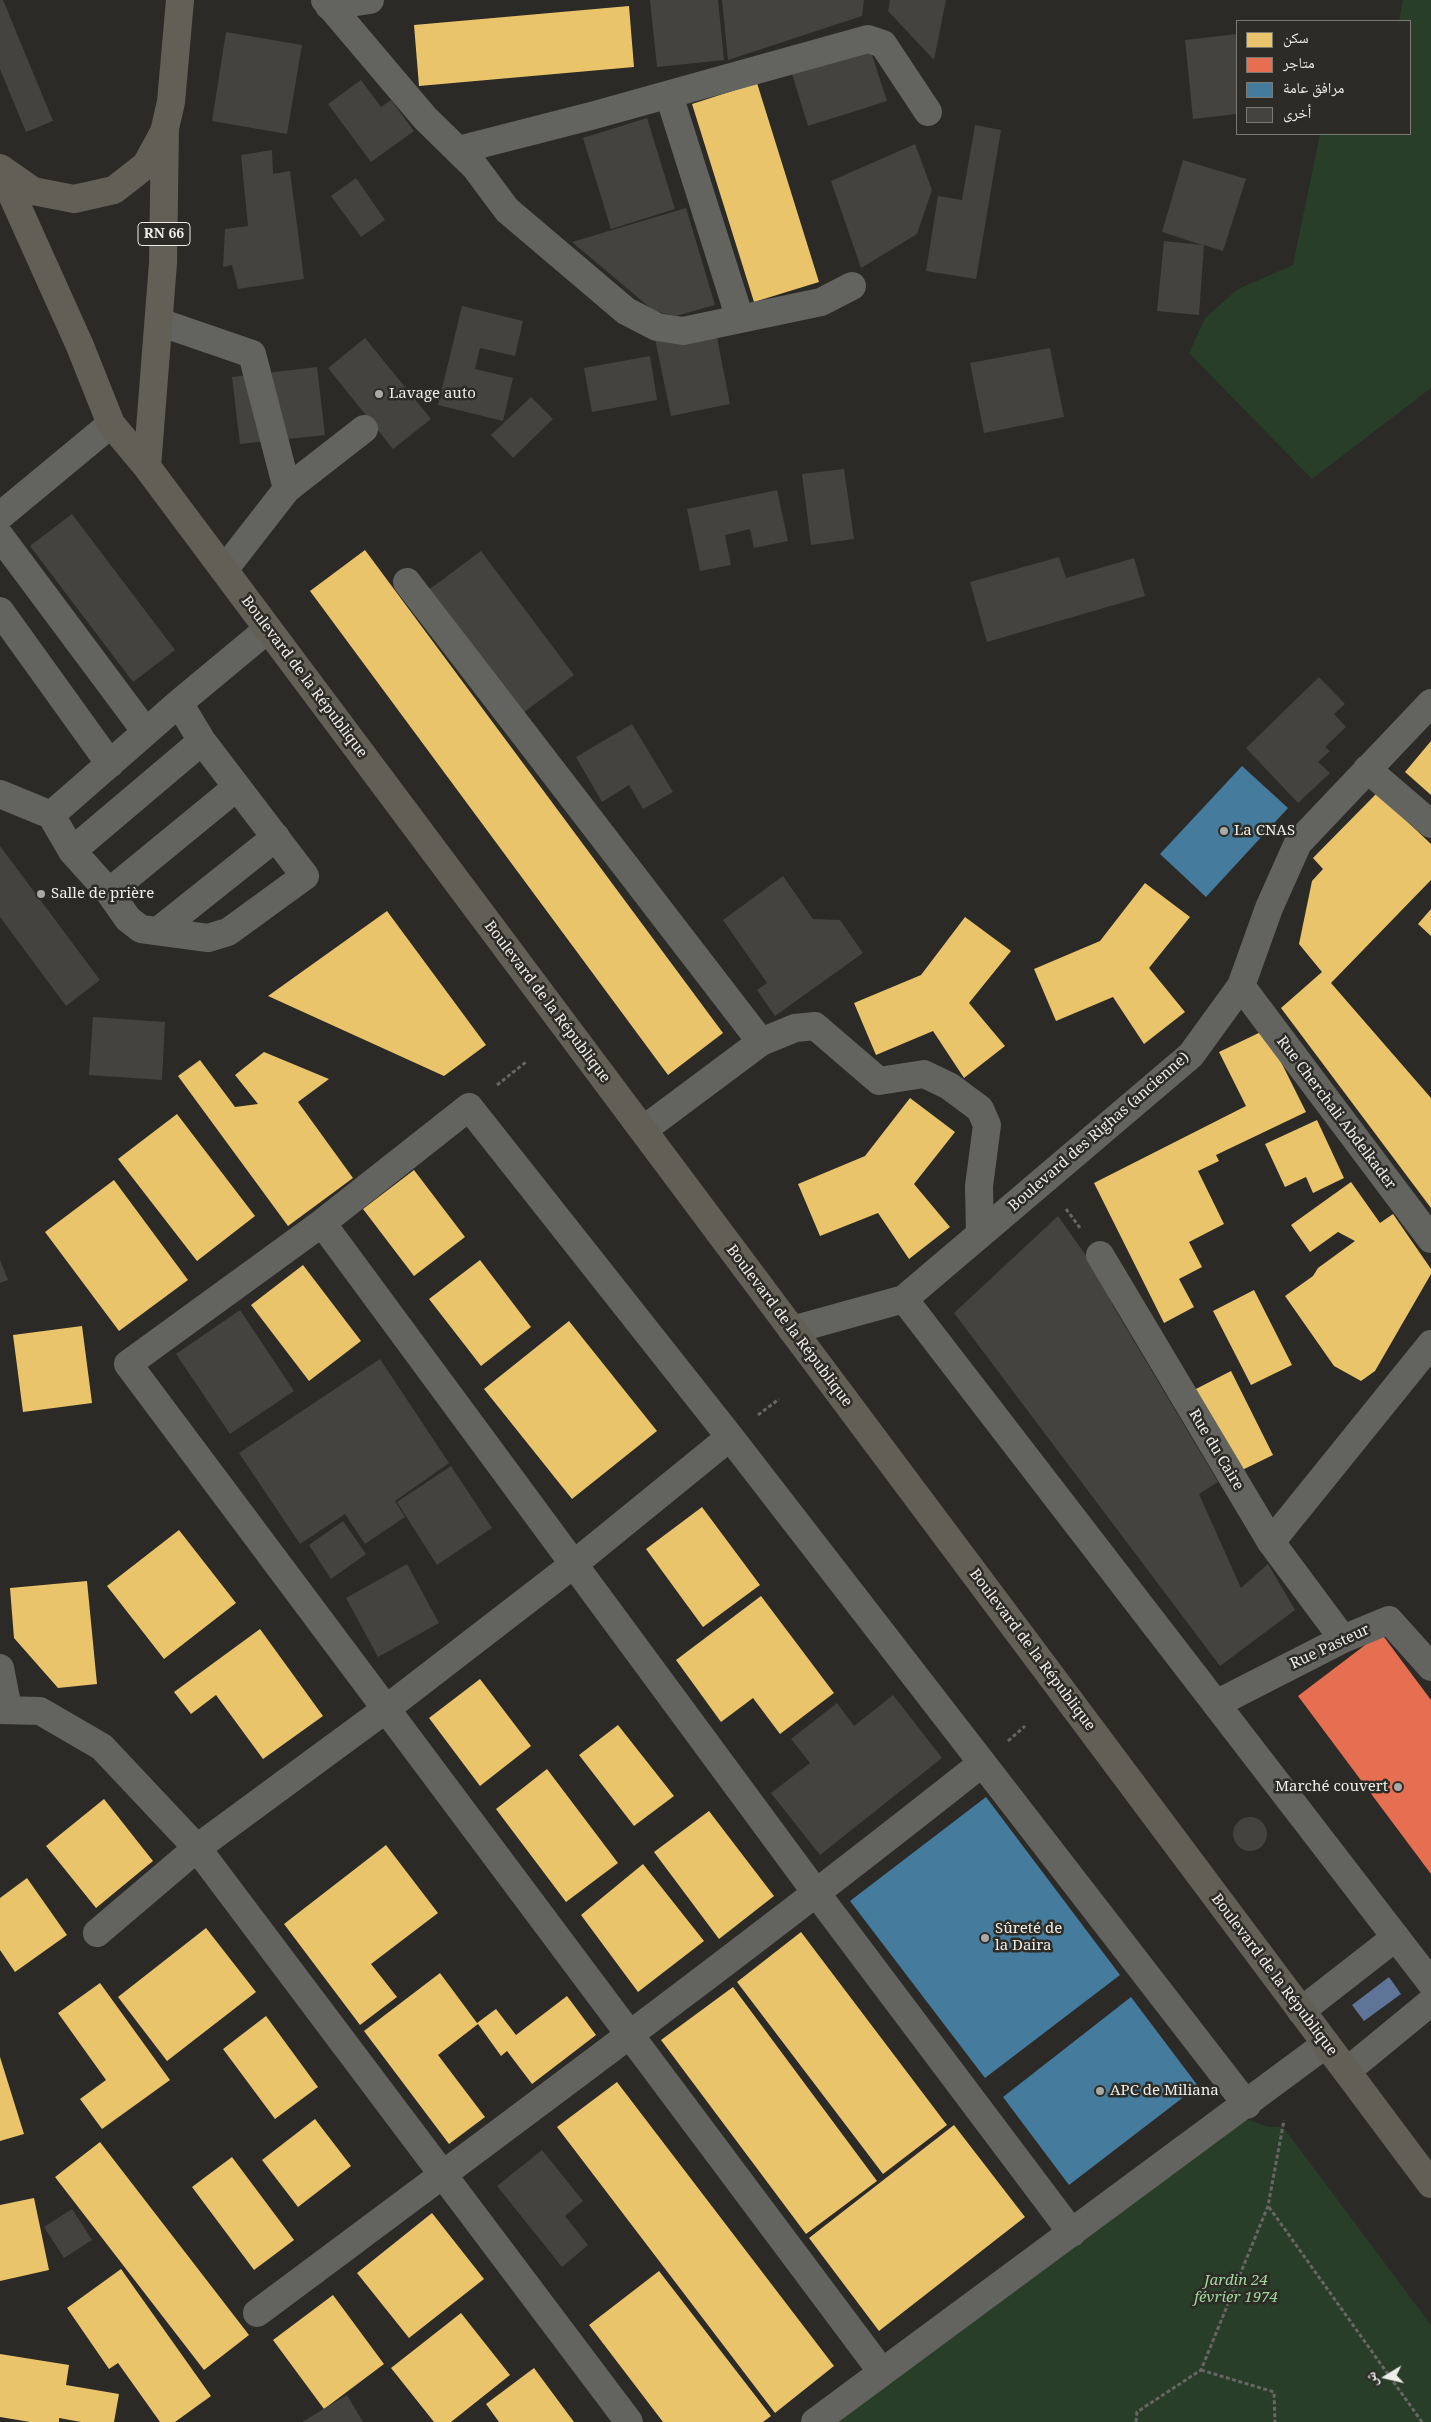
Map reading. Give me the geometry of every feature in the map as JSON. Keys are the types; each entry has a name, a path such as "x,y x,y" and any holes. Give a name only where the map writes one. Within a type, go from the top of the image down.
{"main road":[{"name":"RN 66","path":"148,468 163,263 165,128 171,102 180,0"},
{"path":"0,168 33,191 74,200 114,190 146,165 165,128"},
{"name":"Boulevard de la République","path":"0,168 80,346 111,424 148,468 1431,2184"}],"street":[{"path":"327,3 370,0"},
{"path":"327,3 425,118 475,167 507,210 626,311 657,326 683,331 821,302 852,286"},
{"path":"458,150 669,95 868,39 883,44 928,112"},
{"path":"669,95 740,319"},
{"path":"159,322 252,354 287,489"},
{"path":"0,516 111,424"},
{"path":"224,570 287,489 364,429"},
{"path":"0,536 146,732"},
{"path":"407,582 761,1042"},
{"path":"0,610 110,764"},
{"path":"51,815 179,703 268,629"},
{"path":"0,794 51,815 72,851 109,892 128,919 141,930 208,938 228,932 304,876 202,741 179,703"},
{"name":"Boulevard des Righas (ancienne)","path":"792,1330 904,1299 1191,1055 1241,986 1269,908 1298,843 1431,703"},
{"path":"72,851 202,741"},
{"path":"1368,769 1431,824"},
{"path":"109,892 237,787"},
{"path":"158,931 276,837"},
{"name":"Rue Cherchali Abdelkader","path":"1241,986 1431,1239"},
{"path":"643,1130 761,1042 795,1028 815,1026 879,1080 924,1074 949,1086 980,1109 987,1125 979,1186 980,1234"},
{"path":"882,2372 128,1364 322,1223 469,1107 730,1437 981,1764 1247,2105"},
{"path":"322,1223 817,1894 1072,2233"},
{"name":"Rue du Caire","path":"1100,1255 1271,1542 1343,1640"},
{"path":"904,1299 1396,1937 1422,1953 1431,1983"},
{"path":"1271,1542 1431,1344"},
{"path":"97,1933 197,1848 386,1709 574,1564 730,1437"},
{"name":"Rue Pasteur","path":"1216,1704 1343,1640 1389,1620 1431,1667"},
{"path":"0,1668 4,1710 40,1711 102,1747 197,1848 629,2422"},
{"path":"257,2313 630,2036 817,1894 981,1764"},
{"path":"1301,2011 1396,1937"},
{"path":"1347,2071 1431,2002"},
{"path":"815,2422 1247,2105 1326,2044"}],"path":[{"path":"1060,1202 1100,1255"},
{"path":"1136,2422 1137,2412 1201,2370 1268,2206 1286,2111"},
{"path":"1268,2206 1422,2422"},
{"path":"1201,2370 1274,2392 1275,2422"}],"green space":[{"path":"1403,0 1431,0 1431,388 1312,479 1189,353 1205,318 1238,289 1293,265 1320,135 1411,135 1411,20 1399,20"},
{"name":"Jardin 24 février 1974","path":"1243,2118 1269,2127 1283,2127 1431,2325 1431,2422 836,2422"}],"water":[{"path":"1389,1977 1401,1994 1364,2021 1352,2005"}],"building: سكن":[{"path":"629,6 634,67 419,86 414,25"},
{"path":"757,83 819,282 754,302 692,104"},
{"path":"365,550 723,1033 668,1075 310,591"},
{"path":"1431,741 1431,795 1405,772"},
{"path":"1377,793 1431,844 1431,880 1331,983 1431,1098 1431,1208 1281,1008 1322,972 1299,944 1312,881 1323,869 1313,858"},
{"path":"1145,883 1190,917 1149,968 1185,1012 1144,1044 1113,997 1056,1021 1034,969 1100,941"},
{"path":"1431,909 1431,936 1418,924"},
{"path":"387,911 486,1045 444,1076 268,996"},
{"path":"965,917 1011,951 969,1003 1005,1046 964,1078 933,1031 876,1055 854,1003 921,975"},
{"path":"1265,1030 1306,1112 1216,1155 1219,1161 1198,1171 1224,1224 1189,1242 1202,1267 1179,1279 1194,1307 1164,1323 1094,1183 1246,1106 1219,1052"},
{"path":"264,1052 329,1079 298,1102 353,1178 288,1226 178,1076 200,1060 235,1107 258,1104 235,1075"},
{"path":"910,1098 955,1132 914,1184 950,1227 909,1259 878,1213 820,1236 798,1184 865,1156"},
{"path":"177,1114 255,1216 197,1261 118,1159"},
{"path":"1317,1120 1344,1178 1313,1193 1306,1177 1285,1187 1265,1144"},
{"path":"414,1170 465,1237 414,1276 363,1209"},
{"path":"114,1180 188,1280 119,1331 45,1232"},
{"path":"1351,1182 1380,1223 1393,1214 1431,1269 1431,1274 1375,1371 1361,1381 1334,1366 1285,1296 1313,1276 1318,1268 1355,1241 1338,1232 1310,1252 1291,1225"},
{"path":"480,1260 531,1327 481,1366 429,1299"},
{"path":"303,1265 361,1341 309,1381 251,1305"},
{"path":"1254,1290 1292,1365 1251,1385 1213,1311"},
{"path":"569,1321 657,1431 572,1499 484,1389"},
{"path":"82,1326 92,1403 23,1412 13,1335"},
{"path":"1231,1371 1273,1455 1236,1473 1194,1390"},
{"path":"702,1507 760,1585 703,1627 646,1549"},
{"path":"179,1530 236,1603 164,1659 107,1586"},
{"path":"87,1581 97,1684 58,1688 14,1638 10,1588"},
{"path":"761,1596 834,1693 780,1734 753,1698 721,1722 676,1660"},
{"path":"260,1629 323,1716 263,1759 216,1695 191,1714 174,1692"},
{"path":"480,1679 531,1746 480,1786 429,1718"},
{"path":"618,1725 674,1796 634,1826 579,1755"},
{"path":"547,1769 618,1863 566,1902 496,1809"},
{"path":"104,1799 153,1861 96,1908 46,1846"},
{"path":"709,1811 774,1896 719,1939 654,1852"},
{"path":"386,1845 438,1913 371,1964 397,1997 360,2025 284,1924"},
{"path":"643,1864 704,1941 638,1992 581,1915"},
{"path":"27,1878 67,1935 15,1972 0,1950 0,1898"},
{"path":"206,1928 256,1992 167,2061 118,1997"},
{"path":"801,1932 947,2125 883,2174 737,1982"},
{"path":"440,1973 477,2023 496,2009 516,2035 567,1996 596,2035 532,2084 507,2051 501,2056 478,2024 438,2055 485,2117 449,2144 364,2031"},
{"path":"100,1983 170,2080 102,2129 80,2099 106,2080 58,2013"},
{"path":"733,1987 877,2181 806,2234 661,2040"},
{"path":"266,2016 318,2087 275,2119 223,2049"},
{"path":"0,2057 24,2134 0,2141"},
{"path":"617,2082 834,2366 775,2413 557,2127"},
{"path":"315,2119 351,2166 298,2207 262,2160"},
{"path":"954,2125 1025,2217 879,2331 809,2238"},
{"path":"100,2142 249,2335 204,2370 55,2177"},
{"path":"232,2157 294,2240 254,2270 192,2187"},
{"path":"34,2198 49,2270 0,2281 0,2205"},
{"path":"432,2213 484,2279 409,2338 357,2273"},
{"path":"121,2269 211,2396 175,2422 160,2422 118,2363 109,2369 67,2308"},
{"path":"659,2271 771,2416 763,2422 663,2422 589,2325"},
{"path":"333,2295 384,2364 324,2409 273,2340"},
{"path":"461,2313 510,2375 451,2422 434,2422 391,2368"},
{"path":"0,2354 69,2365 66,2385 119,2394 114,2422 81,2422 59,2418 59,2422 30,2422 0,2417"},
{"path":"534,2368 574,2422 499,2422 486,2404"}],"building: متاجر":[{"name":"Marché couvert","path":"1381,1633 1431,1700 1431,1874 1298,1696"}],"building: مرافق عامة":[{"name":"La CNAS","path":"1242,766 1288,808 1206,897 1160,854"},
{"name":"Sûreté de la Daira","path":"986,1797 1120,1975 985,2078 850,1901"},
{"name":"APC de Miliana","path":"1131,1997 1198,2086 1069,2185 1003,2097"}],"building: أخرى":[{"path":"0,0 3,0 53,121 26,132 0,69"},
{"path":"650,0 718,0 724,60 657,67"},
{"path":"722,0 864,0 862,16 728,60"},
{"path":"890,0 946,0 934,60 888,11"},
{"path":"226,32 302,45 287,134 212,121"},
{"path":"1236,34 1236,114 1193,119 1185,40"},
{"path":"870,49 887,101 808,126 792,74"},
{"path":"361,80 381,107 391,100 414,131 371,162 328,104"},
{"path":"647,118 675,209 611,229 583,138"},
{"path":"975,125 1001,130 976,279 926,271 938,196 962,200"},
{"path":"915,144 932,190 917,234 861,268 831,181"},
{"path":"272,150 273,174 290,171 304,279 238,289 232,265 223,267 225,229 248,226 241,155"},
{"path":"1183,160 1246,179 1223,251 1204,245 1199,315 1157,311 1164,241 1202,245 1162,232"},
{"path":"356,178 385,220 361,237 331,196"},
{"path":"686,208 715,305 676,316 654,311 572,242"},
{"path":"462,306 523,321 515,356 480,348 475,369 513,378 503,421 438,405"},
{"path":"715,327 730,404 671,416 655,339"},
{"name":"Lavage auto","path":"365,338 431,419 393,449 328,368"},
{"path":"1050,348 1064,417 984,433 970,363"},
{"path":"650,356 657,400 592,412 584,368"},
{"path":"317,367 325,435 240,444 232,377"},
{"path":"531,397 553,419 513,458 491,435"},
{"path":"844,469 854,539 811,545 802,474"},
{"path":"777,490 788,541 754,548 750,529 725,535 731,565 700,571 687,509"},
{"path":"72,514 175,650 133,682 30,546"},
{"path":"481,551 574,675 520,715 427,591"},
{"path":"1059,557 1066,578 1134,558 1145,596 987,642 970,582"},
{"path":"1319,677 1345,704 1334,714 1346,727 1325,747 1330,751 1318,762 1330,773 1298,803 1246,748"},
{"path":"632,724 673,792 643,809 629,785 602,802 576,757"},
{"path":"0,846 100,980 66,1006 0,917"},
{"path":"783,876 813,919 840,920 863,953 775,1016 757,990 767,983 723,920"},
{"path":"93,1017 165,1022 162,1080 89,1075"},
{"path":"1058,1216 1106,1284 1113,1306 1218,1482 1199,1494 1241,1588 1268,1564 1295,1610 1220,1666 954,1313"},
{"path":"0,1260 8,1280 0,1283"},
{"path":"240,1310 294,1391 230,1434 176,1354"},
{"path":"380,1359 449,1463 395,1501 405,1517 365,1544 345,1514 300,1544 239,1453"},
{"path":"451,1466 492,1528 437,1565 397,1502"},
{"path":"343,1521 366,1554 331,1579 309,1545"},
{"path":"407,1564 439,1623 378,1657 346,1598"},
{"path":"893,1695 942,1758 820,1855 771,1793 810,1763 791,1739 837,1703 854,1726"},
{"path":"1250,1817 1262,1822 1267,1834 1262,1846 1250,1851 1238,1846 1233,1834 1238,1822"},
{"path":"542,2150 583,2201 565,2216 588,2245 562,2267 497,2186"},
{"path":"72,2209 92,2240 64,2258 44,2227"},
{"path":"347,2395 363,2422 302,2422"}],"place":[{"name":"Lavage auto","path":"379,394"},
{"name":"La CNAS","path":"1224,831"},
{"name":"Salle de prière","path":"41,894"},
{"name":"Marché couvert","path":"1398,1787"},
{"name":"Sûreté de la Daira","path":"985,1938"},
{"name":"APC de Miliana","path":"1100,2091"}]}
